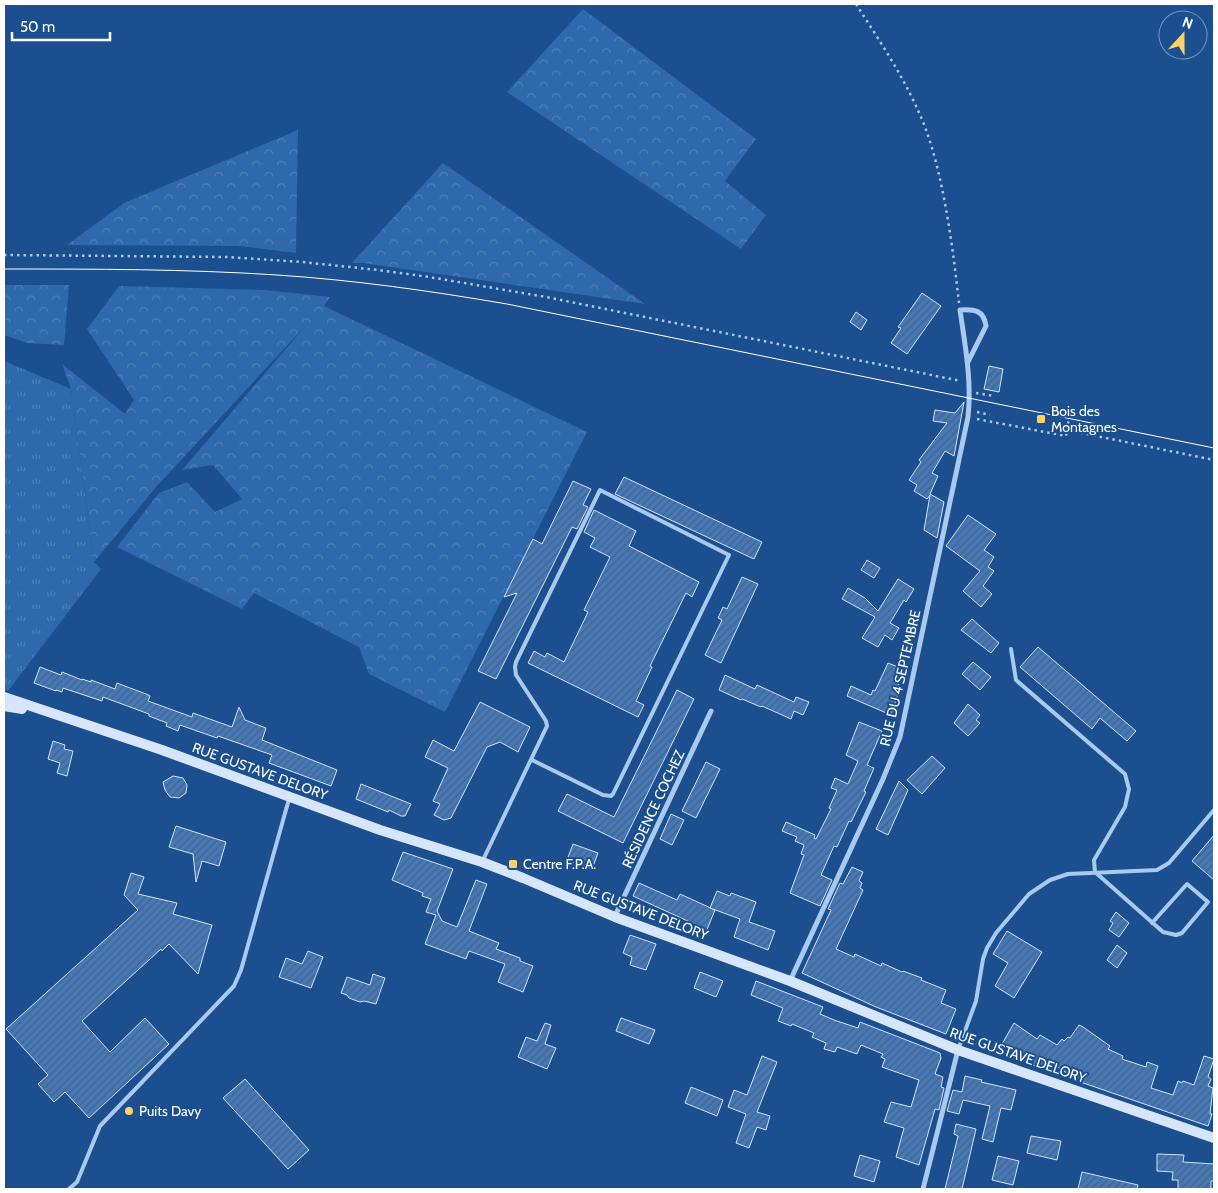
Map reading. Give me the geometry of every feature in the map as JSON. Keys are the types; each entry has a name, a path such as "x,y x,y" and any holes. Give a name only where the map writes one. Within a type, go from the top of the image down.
{"street":[{"name":"RUE DU 4 SEPTEMBRE","path":"790,981 883,780 900,737 968,414 970,391 968,362 960,310 979,311 986,322 985,329 968,362"},
{"name":"RUE GUSTAVE DELORY","path":"4,698 162,750 371,827 482,862 615,917 790,981 958,1050 1214,1138"},
{"name":"RUE GUSTAVE DELORY","path":"4,706 55,715"},
{"name":"RÉSIDENCE COCHEZ","path":"615,917 712,711"},
{"path":"924,1189 958,1050"}],"lane":[{"path":"482,862 547,726 546,721 518,680 515,667 600,490 729,555 613,794 611,796 603,796 532,760"},
{"path":"1012,649 1016,680 1124,774 1129,789 1125,807 1094,860 1095,872 1152,923 1163,932 1176,936 1182,933 1208,902 1187,884 1152,923"},
{"path":"69,1189 77,1182 100,1126 234,986 241,970 290,797"},
{"path":"958,1050 976,1001 983,959 996,933 1029,894 1050,880 1068,874 1156,870 1169,863 1214,810"}],"path":[{"path":"856,4 897,70 926,129 944,204 960,310"},
{"path":"4,255 227,258 302,262 378,270 546,297 969,383"},
{"path":"970,391 994,396"},
{"path":"968,414 1066,436 1070,412 1057,409"},
{"path":"968,414 990,415"},
{"path":"1054,427 1214,460"}],"green space":[{"path":"583,9 756,139 725,181 766,215 741,249 507,92"},
{"path":"298,130 296,253 241,246 67,245 124,203"},
{"path":"443,163 645,304 363,263 352,263"},
{"path":"4,285 69,285 64,345 27,343 4,335"},
{"path":"119,286 265,290 330,297 324,306 587,432 445,712 369,674 359,647 254,593 242,609 117,547 159,493 187,482 215,512 242,499 213,465 182,470 308,323 157,486 94,562 71,389 62,364 125,414 134,400 87,329"},
{"path":"4,361 71,389 94,562 101,569 8,691 4,690"}],"building":[{"path":"922,293 941,306 907,354 891,343 901,328 898,327"},
{"path":"856,312 867,320 861,330 850,322"},
{"path":"989,366 1003,369 999,392 984,389"},
{"path":"964,402 954,456 945,451 932,473 938,476 930,494 944,502 937,538 924,530 930,495 927,499 914,491 917,485 909,480 921,462 919,460 947,423 933,421 935,410 955,413"},
{"path":"624,477 762,542 754,559 615,494"},
{"path":"573,481 591,489 583,505 588,507 577,529 572,527 496,679 478,671 517,593 504,597 533,539 542,544"},
{"path":"594,510 636,531 629,546 699,582 692,597 686,593 650,666 652,667 636,701 644,705 638,717 528,663 534,651 545,657 547,653 564,662 588,612 584,610 610,557 590,547 595,538 584,532"},
{"path":"968,515 996,534 984,550 994,557 988,567 994,571 983,586 992,594 981,607 963,591 980,571 946,546"},
{"path":"867,560 880,568 874,578 861,570"},
{"path":"742,577 758,584 721,663 705,655 722,620 718,618 723,607 727,609"},
{"path":"898,579 914,589 906,602 904,600 890,623 899,628 892,640 885,635 878,647 862,638 875,617 842,599 848,588 865,598 878,611"},
{"path":"972,619 999,643 991,653 961,630"},
{"path":"1038,647 1136,731 1127,741 1100,718 1092,729 1020,667"},
{"path":"973,662 991,677 980,690 962,674"},
{"path":"888,663 903,669 897,684 899,684 895,693 898,694 891,715 847,696 851,686 871,695 873,690 875,691"},
{"path":"40,667 61,675 62,672 82,680 91,682 91,680 115,689 117,683 150,696 148,701 192,717 193,713 232,727 239,707 245,720 266,728 262,740 337,770 331,786 269,763 272,755 218,736 217,738 180,725 178,731 166,726 167,723 149,716 149,714 103,697 102,701 63,688 62,692 56,691 34,683"},
{"path":"725,675 755,689 757,685 794,702 796,697 809,702 803,715 794,711 791,719 719,690"},
{"path":"677,690 694,699 623,843 558,811 567,794 614,817"},
{"path":"480,702 530,727 518,752 500,742 487,747 451,818 444,820 434,815 440,804 433,801 448,768 425,757 433,740 454,751"},
{"path":"968,704 980,715 976,720 980,723 968,736 954,723"},
{"path":"859,722 882,731 867,765 874,768 864,791 866,792 851,822 849,821 837,847 834,846 821,875 832,880 820,906 790,893 804,855 801,854 804,845 795,841 797,837 782,831 786,822 815,835 814,838 816,839 831,809 829,808 837,790 831,788 835,778 848,784 858,761 846,755"},
{"path":"53,741 65,745 64,749 73,751 67,776 57,773 60,763 48,759"},
{"path":"932,756 945,768 922,794 907,780"},
{"path":"706,762 720,769 696,818 682,811"},
{"path":"173,776 183,778 187,785 186,793 179,798 170,797 165,790 163,782"},
{"path":"899,781 908,790 888,835 876,829"},
{"path":"361,784 411,804 405,816 389,810 388,812 356,799"},
{"path":"671,814 684,820 672,845 660,839"},
{"path":"176,826 226,842 219,866 202,861 196,882 193,854 169,847"},
{"path":"1214,835 1214,880 1192,861"},
{"path":"573,844 598,853 592,869 567,860"},
{"path":"403,852 453,869 437,911 442,921 457,927 476,880 487,884 469,931 499,943 496,949 520,958 520,961 533,966 523,992 498,982 505,964 469,951 466,959 425,944 436,915 426,912 431,899 422,896 423,893 392,880"},
{"path":"852,867 863,872 859,881 862,883 860,888 863,890 836,949 854,957 855,954 881,966 882,963 922,978 921,980 946,990 941,1003 956,1009 946,1034 876,1007 802,973 831,910 828,909 840,883 843,884"},
{"path":"131,873 144,877 138,894 177,903 173,914 212,925 198,974 169,944 162,951 161,949 82,1021 110,1052 145,1018 169,1044 89,1118 65,1092 54,1102 38,1084 48,1075 6,1029 138,910 124,895"},
{"path":"639,883 677,900 680,894 715,910 706,932 691,926 692,923 633,896"},
{"path":"717,891 730,896 731,893 756,902 749,922 775,931 768,950 734,937 740,919 710,908"},
{"path":"1116,912 1129,923 1119,937 1109,930 1113,923 1110,921"},
{"path":"1007,931 1042,952 1014,998 995,986 1008,963 993,954"},
{"path":"630,935 656,944 646,970 630,965 632,957 623,953"},
{"path":"1117,945 1127,953 1117,968 1107,960"},
{"path":"308,951 323,957 311,988 279,977 286,958 302,964"},
{"path":"700,972 723,981 716,997 694,988"},
{"path":"373,974 385,978 376,1004 360,1002 341,993 347,977 370,985"},
{"path":"756,981 823,1007 820,1014 834,1020 858,1028 860,1022 940,1053 941,1058 935,1074 943,1077 941,1087 944,1088 939,1110 935,1109 919,1165 896,1157 904,1128 884,1122 891,1102 911,1107 919,1080 882,1067 885,1059 881,1057 883,1054 861,1045 857,1054 837,1047 835,1052 824,1049 826,1043 812,1037 814,1033 792,1024 791,1026 778,1021 783,1008 751,995"},
{"path":"621,1018 655,1030 649,1044 616,1031"},
{"path":"545,1023 551,1025 545,1044 556,1048 547,1069 518,1057 526,1037 537,1041"},
{"path":"1014,1023 1037,1039 1040,1035 1057,1045 1062,1039 1064,1041 1068,1037 1070,1038 1079,1025 1110,1046 1108,1049 1123,1056 1122,1059 1146,1067 1147,1062 1158,1066 1151,1088 1173,1095 1178,1081 1194,1085 1204,1056 1214,1059 1208,1077 1211,1079 1208,1086 1213,1088 1210,1114 1212,1114 1208,1126 1066,1077 1068,1074 1049,1061 1043,1069 1030,1064 1002,1044"},
{"path":"762,1056 777,1062 757,1112 770,1116 766,1130 757,1127 749,1148 736,1143 746,1114 728,1107 734,1090 747,1095"},
{"path":"965,1076 982,1080 981,1082 1016,1090 1011,1110 1001,1108 993,1142 982,1139 990,1106 963,1100 959,1114 947,1111 953,1090 962,1092"},
{"path":"245,1079 309,1150 288,1169 223,1098"},
{"path":"691,1087 723,1100 717,1116 685,1103"},
{"path":"956,1124 976,1129 962,1189 945,1189 958,1136 954,1134"},
{"path":"1031,1136 1061,1141 1057,1160 1027,1153"},
{"path":"1157,1154 1184,1155 1183,1162 1214,1164 1214,1181 1211,1181 1211,1189 1178,1189 1178,1180 1172,1180 1173,1172 1157,1171"},
{"path":"860,1155 880,1161 874,1182 854,1176"},
{"path":"998,1156 1019,1161 1013,1185 992,1180"},
{"path":"1082,1172 1138,1185 1137,1189 1078,1189"}],"tram line":[{"path":"4,269 243,273 335,280 421,290 507,304 1214,448"}],"place":[{"name":"Bois des Montagnes","path":"1041,419"},
{"name":"Centre F.P.A.","path":"513,864"},
{"name":"Puits Davy","path":"129,1111"}]}
